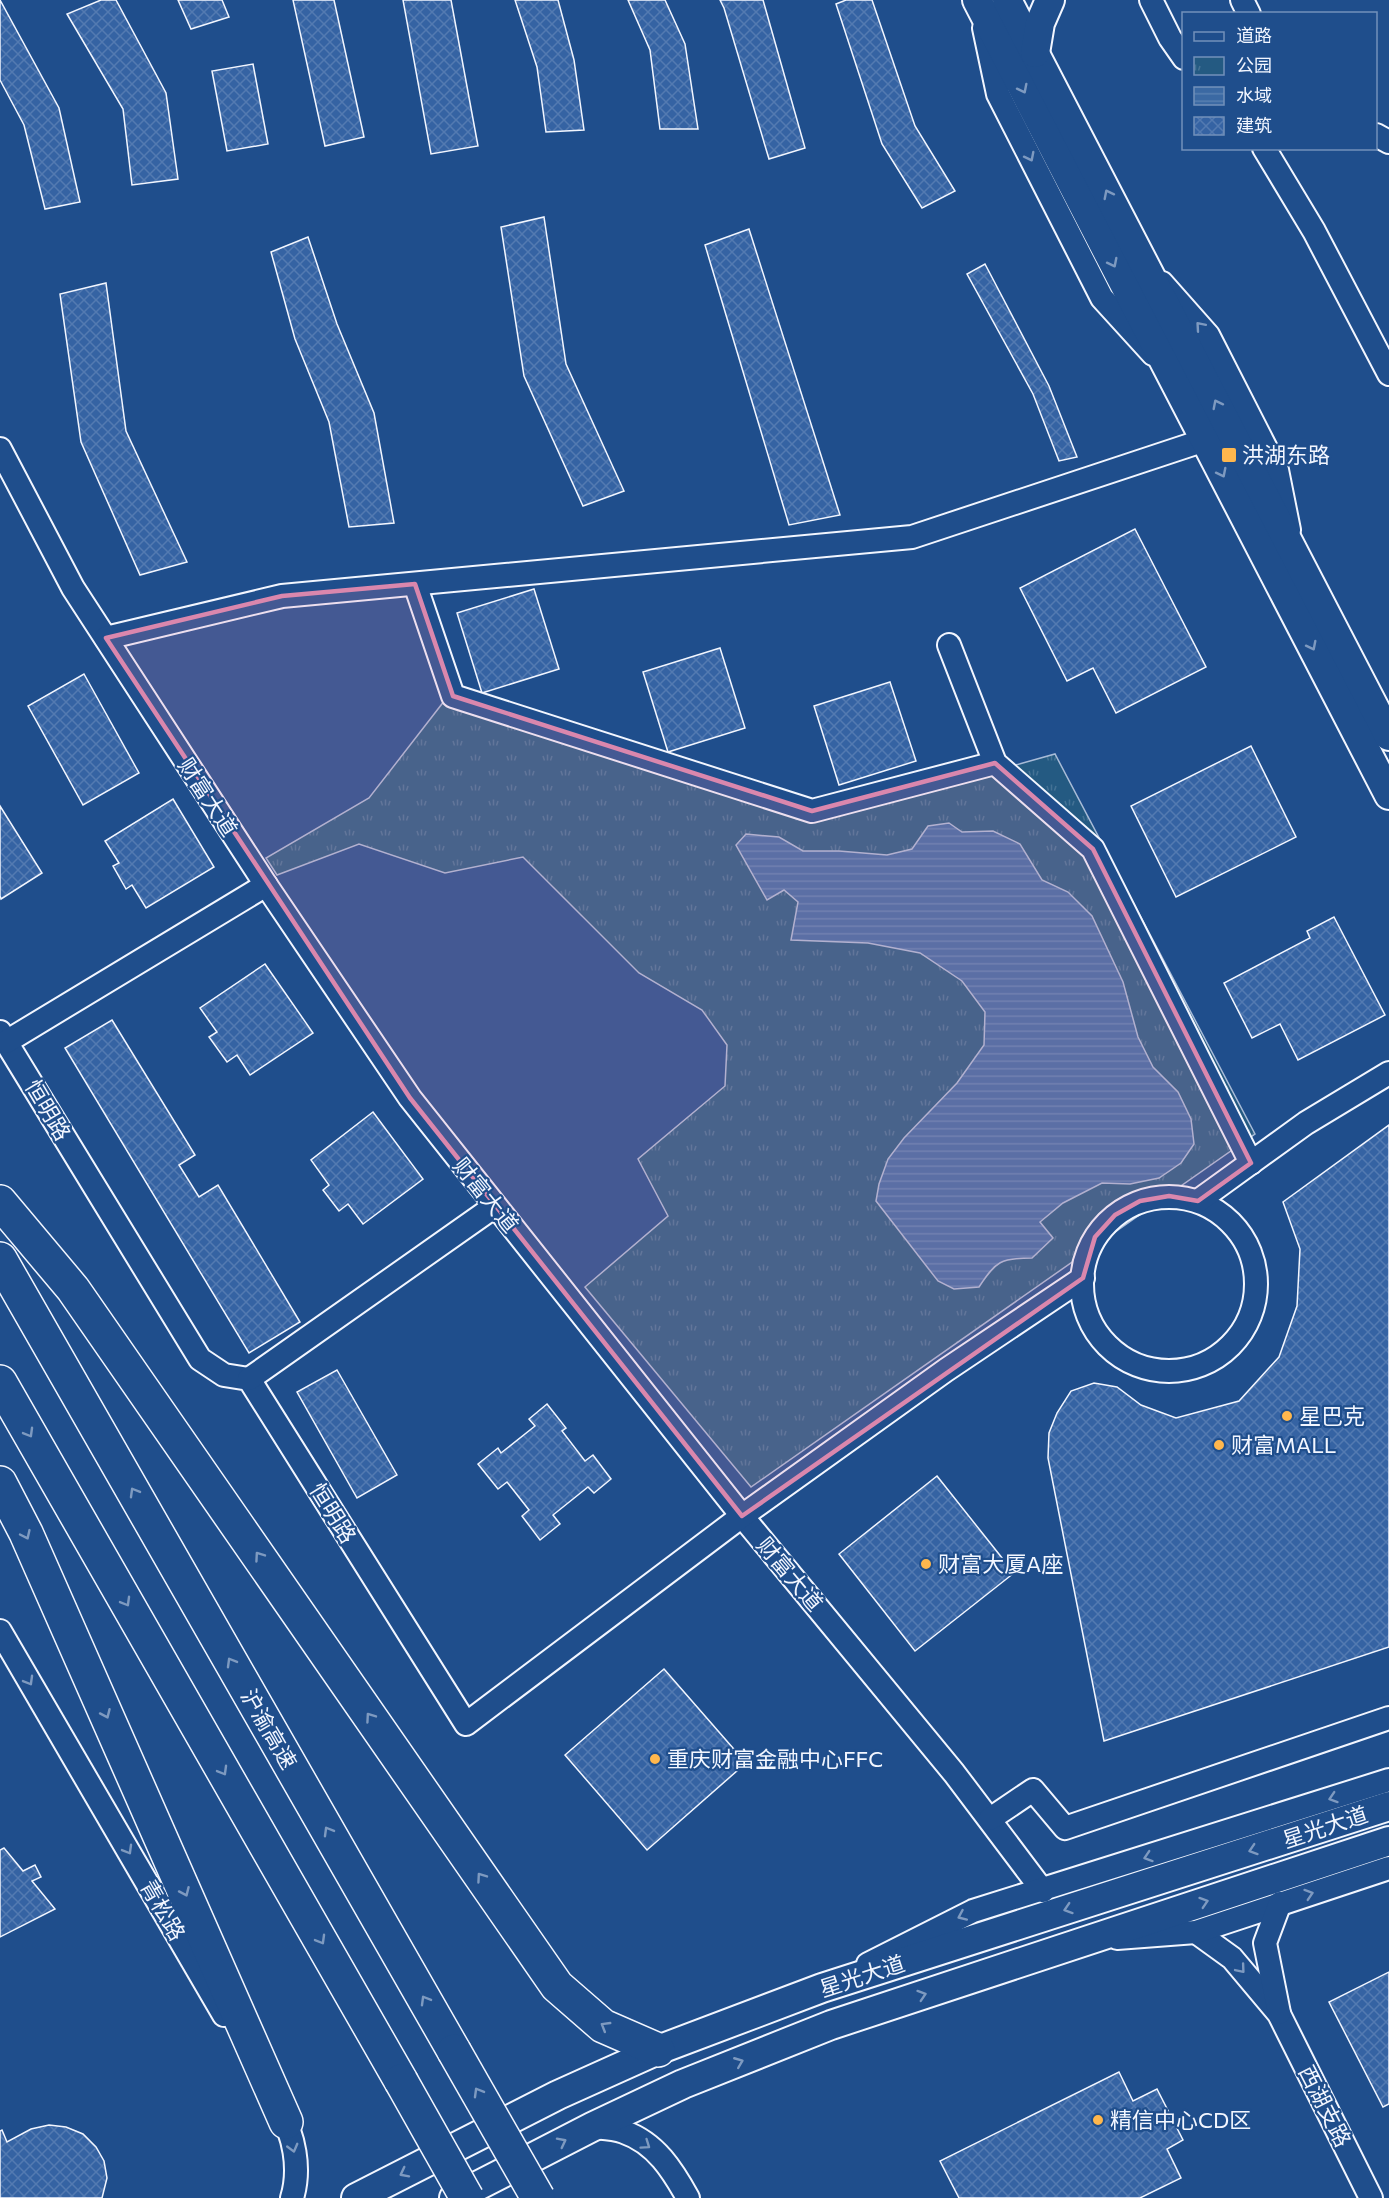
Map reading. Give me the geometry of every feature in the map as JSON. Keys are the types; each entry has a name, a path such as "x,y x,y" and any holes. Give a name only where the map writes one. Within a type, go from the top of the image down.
{"highway":[{"path":"0,1202 73,1289 557,1986 603,2026 657,2050"},
{"name":"沪渝高速","path":"0,1259 538,2198"},
{"path":"0,1382 467,2198"},
{"path":"0,1483 26,1533 286,2122"}],"main road":[{"path":"1007,0 1389,736"},
{"path":"1035,53 1040,23 1050,0"},
{"path":"978,2 1389,795"},
{"name":"星光大道","path":"356,2198 558,2095 657,2050 822,1988 1389,1806"},
{"name":"星光大道","path":"454,2198 592,2127 683,2084 831,2025 1389,1841"}],"street":[{"path":"1151,0 1170,38 1182,55"},
{"path":"1265,150 1314,231 1389,374"},
{"path":"106,638 282,596 912,537 1204,440"},
{"name":"财富大道","path":"0,449 74,588 266,885 410,1098 742,1516 990,1819 1043,1891"},
{"path":"415,584 453,696 812,811 995,763"},
{"path":"949,645 995,763 1093,849 1251,1163"},
{"path":"3,1037 266,885"},
{"name":"恒明路","path":"3,1037 200,1359 224,1375 249,1379 466,1724 742,1516"},
{"path":"1198,1201 1306,1123 1389,1073"},
{"path":"1169,1196 1198,1201 1223,1215 1243,1237 1254,1263 1256,1292 1249,1319 1234,1343 1211,1360 1185,1370 1156,1370 1130,1362 1107,1345 1090,1321 1082,1293 1084,1264 1095,1237 1115,1215 1140,1201 1169,1196"},
{"path":"249,1379 495,1206"},
{"path":"742,1516 946,1370 1083,1278"},
{"name":"青松路","path":"0,1631 286,2122 296,2158 292,2198"},
{"path":"990,1819 1033,1790 1065,1828 1389,1718"},
{"path":"822,1988 965,1915 1389,1780"},
{"path":"1089,1940 1197,1932 1389,1868"},
{"path":"1279,2014 1265,1943 1280,1903"},
{"path":"1197,1932 1232,1958 1279,2014"},
{"name":"西湖支路","path":"1279,2014 1371,2198"},
{"path":"592,2127 624,2132 643,2142 662,2157 688,2198"}],"highlighted area":[{"path":"415,584 453,696 812,811 995,763 1093,849 1251,1163 1198,1201 1169,1196 1140,1201 1115,1215 1095,1237 1083,1278 742,1516 410,1098 106,638 282,596"}],"green space":[{"path":"445,700 812,822 1055,754 1255,1134 751,1487 585,1287 668,1216 638,1159 725,1086 727,1045 702,1010 639,973 523,857 445,873 359,844 277,875 266,858 369,798"}],"water":[{"path":"949,823 962,832 993,831 1020,844 1042,880 1068,892 1092,916 1123,982 1138,1037 1153,1067 1178,1092 1191,1119 1194,1144 1181,1163 1159,1178 1130,1184 1102,1183 1063,1203 1040,1222 1053,1238 1032,1258 1006,1260 995,1266 979,1287 954,1289 938,1281 876,1201 888,1159 904,1138 957,1083 984,1045 985,1012 962,981 920,953 868,943 791,940 798,902 784,890 767,900 736,845 746,834 779,837 803,851 887,855 912,849 928,826"}],"building":[{"path":"0,0 59,108 80,202 45,209 24,125 0,80"},
{"path":"101,0 116,0 166,93 178,179 132,185 123,109 67,14"},
{"path":"178,0 222,0 229,17 191,29"},
{"path":"293,0 334,0 364,137 325,146"},
{"path":"403,0 451,0 478,146 431,154"},
{"path":"515,0 558,0 574,60 584,130 546,132 537,67"},
{"path":"628,0 665,0 685,44 698,129 660,129 650,50"},
{"path":"720,0 763,0 805,148 769,159"},
{"path":"846,0 872,0 915,126 955,191 922,208 882,144 836,4"},
{"path":"253,64 268,144 227,151 212,71"},
{"path":"544,217 566,364 624,491 583,506 524,376 501,227"},
{"path":"749,229 840,515 789,525 705,245"},
{"path":"308,237 337,324 374,413 394,523 349,527 329,422 295,339 271,252"},
{"path":"985,264 1049,386 1077,457 1059,461 1033,394 967,274"},
{"path":"106,283 126,431 187,562 140,575 81,442 60,294"},
{"path":"1135,529 1206,667 1116,713 1093,668 1067,681 1020,588"},
{"path":"534,589 559,669 482,693 457,613"},
{"path":"720,648 745,728 668,752 643,672"},
{"path":"84,674 139,773 83,805 28,706"},
{"path":"890,682 916,761 839,785 814,706"},
{"path":"1251,746 1296,837 1176,897 1131,806"},
{"path":"173,799 214,867 146,908 132,885 126,889 113,866 119,863 105,841"},
{"path":"0,806 42,873 1,899 0,896"},
{"path":"1334,917 1385,1015 1298,1060 1280,1024 1252,1038 1224,983 1310,938 1307,931"},
{"path":"265,964 313,1033 250,1075 237,1055 227,1062 209,1037 217,1032 200,1008"},
{"path":"112,1020 195,1155 179,1165 199,1197 218,1185 300,1322 249,1353 65,1048"},
{"path":"373,1112 423,1179 363,1224 348,1204 339,1211 323,1190 329,1185 311,1160"},
{"name":"财富MALL","path":"1389,1125 1389,1647 1104,1741 1048,1458 1049,1433 1057,1413 1071,1391 1094,1383 1117,1387 1141,1405 1176,1418 1239,1401 1279,1357 1297,1306 1300,1249 1283,1202"},
{"path":"337,1370 397,1475 357,1498 297,1392"},
{"path":"547,1404 566,1428 562,1431 585,1461 593,1455 611,1479 594,1493 588,1487 553,1515 560,1524 540,1540 522,1516 529,1510 507,1482 498,1489 478,1464 498,1448 501,1453 535,1426 529,1419"},
{"name":"财富大厦A座","path":"937,1476 1014,1573 915,1651 839,1554"},
{"name":"重庆财富金融中心FFC","path":"664,1669 746,1763 647,1850 565,1755"},
{"path":"4,1848 23,1871 35,1865 41,1877 32,1881 55,1909 0,1937 0,1850"},
{"path":"1389,1972 1389,2104 1383,2107 1329,2002"},
{"name":"精信中心CD区","path":"1119,2072 1133,2101 1157,2089 1183,2140 1167,2149 1181,2178 1140,2198 959,2198 940,2161"},
{"path":"49,2125 66,2127 83,2134 96,2147 104,2161 107,2178 102,2198 0,2198 0,2131 2,2130 7,2142 31,2129"}],"place":[{"name":"洪湖东路","path":"1229,455"},
{"name":"星巴克","path":"1287,1416"},
{"name":"财富MALL","path":"1219,1445"},
{"name":"财富大厦A座","path":"926,1564"},
{"name":"重庆财富金融中心FFC","path":"655,1759"},
{"name":"精信中心CD区","path":"1098,2120"}]}
